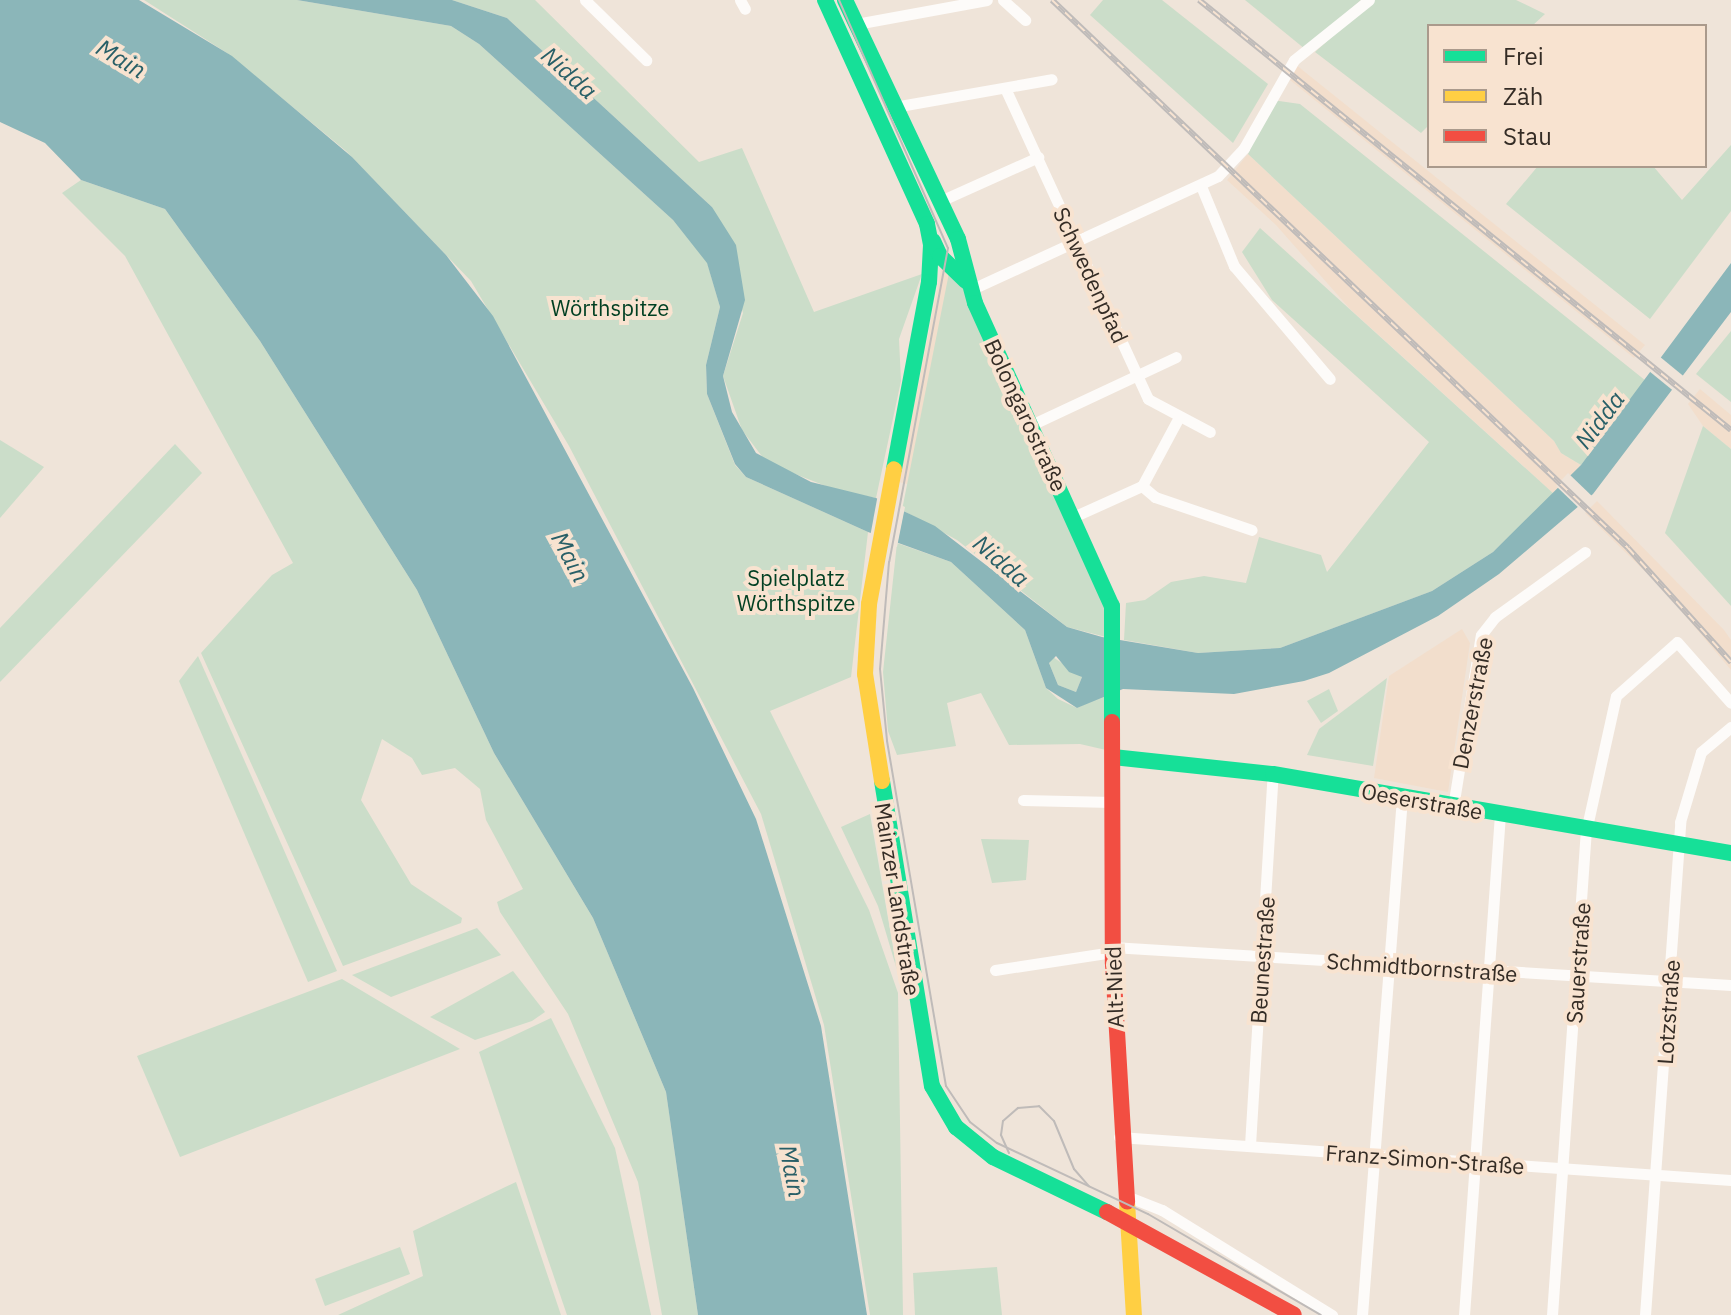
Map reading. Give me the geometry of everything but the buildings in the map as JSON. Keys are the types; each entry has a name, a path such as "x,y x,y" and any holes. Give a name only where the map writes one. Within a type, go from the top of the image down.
{"main road":[{"path":"825,0 927,224 951,260"},
{"path":"845,0 940,208 951,260"},
{"path":"927,224 929,282"},
{"path":"929,282 951,260"},
{"name":"Bolongarostraße","path":"951,260 969,286 1110,598 1112,752"},
{"name":"Mainzer Landstraße","path":"929,282 876,558 866,644 869,723 932,1086 956,1127 993,1157 1064,1195 1124,1218 1294,1315"},
{"name":"Oeserstraße","path":"1112,752 1273,774 1586,831 1731,853"},
{"name":"Alt-Nied","path":"1112,752 1112,950 1119,1137 1134,1315"}],"street":[{"path":"585,0 646,60"},
{"path":"856,24 987,0"},
{"path":"1003,0 1025,20"},
{"path":"969,286 1201,186 1237,159 1294,60 1369,0"},
{"path":"894,107 1052,79"},
{"name":"Schwedenpfad","path":"1005,88 1148,399 1210,432"},
{"path":"940,208 1038,157"},
{"path":"1201,186 1234,266 1330,379"},
{"path":"1031,425 1176,357"},
{"path":"1073,517 1142,486 1179,417"},
{"path":"1142,486 1155,497 1252,530"},
{"name":"Denzerstraße","path":"1453,807 1481,635 1495,617 1585,552"},
{"name":"Sauerstraße","path":"1552,1315 1586,831 1616,696 1677,642 1731,703"},
{"name":"Lotzstraße","path":"1645,1315 1671,982 1678,845 1701,752 1731,727"},
{"name":"Beunestraße","path":"1250,1145 1273,774"},
{"path":"1362,1315 1392,966 1402,798"},
{"path":"1023,800 1112,802"},
{"path":"1464,1315 1500,814"},
{"name":"Schmidtbornstraße","path":"995,970 1112,950 1263,955 1490,974 1731,985"},
{"name":"Franz-Simon-Straße","path":"1119,1137 1250,1145 1376,1158 1731,1180"},
{"path":"1124,1195 1154,1206 1332,1315"}],"shaded area":[{"path":"1295,64 1645,345 1634,358 1285,76"},
{"path":"1248,154 1554,441 1561,453 1581,465 1554,494 1350,309 1276,225 1227,180"},
{"path":"942,265 950,270 946,308 910,485 899,482"},
{"path":"1700,389 1731,415 1731,449 1703,426 1688,404"},
{"path":"1597,501 1724,630 1731,640 1731,670 1661,587 1585,513"},
{"path":"1462,629 1470,643 1448,792 1374,778 1389,676"}],"green space":[{"name":"Wörthspitze","path":"144,0 297,0 451,26 479,44 673,220 707,262 720,307 706,365 707,394 735,465 746,477 868,532 851,677 770,711 869,910 898,993 903,1315 870,1315 824,1025 761,814 569,446 471,281 346,151 227,53"},
{"path":"452,0 535,0 699,162 742,148 814,312 922,274 899,339 901,381 876,498 836,490 767,463 742,430 723,376 743,313 712,207 507,18"},
{"path":"1103,0 1162,0 1268,84 1233,143 1090,15"},
{"path":"1245,0 1361,0 1305,49"},
{"path":"1373,0 1516,0 1545,14 1534,24 1427,24 1427,127 1421,133 1315,52"},
{"path":"1272,100 1300,104 1646,381 1581,465 1561,453 1554,441 1248,154"},
{"path":"1731,145 1731,211 1650,319 1506,204 1536,168 1655,168 1682,200"},
{"path":"81,180 165,209 260,341 417,590 494,753 593,918 666,1092 698,1315 662,1315 638,1182 568,1014 500,912 497,902 523,889 486,820 480,789 455,768 422,775 412,758 382,739 361,800 411,884 462,918 461,923 343,966 201,653 272,575 293,563 125,256 62,193"},
{"path":"1260,228 1554,494 1493,552 1432,591 1280,648 1198,653 1124,640 1126,603 1145,600 1171,582 1204,576 1246,583 1259,537 1321,555 1327,572 1429,442 1272,300 1242,252"},
{"path":"949,273 959,279 1104,602 1106,637 1067,627 957,540 902,510"},
{"path":"1731,331 1731,402 1696,374"},
{"path":"1703,426 1731,449 1731,606 1665,533"},
{"path":"0,440 44,467 0,518"},
{"path":"175,444 202,473 0,682 0,628"},
{"path":"897,543 951,562 1025,630 1046,688 1058,699 1077,708 1105,694 1106,750 1080,744 1009,745 981,693 947,703 956,746 897,755 888,731 883,672"},
{"path":"198,656 337,971 308,982 179,681"},
{"path":"1053,657 1082,677 1076,692 1058,685 1049,663"},
{"path":"1387,678 1373,766 1307,755 1319,729"},
{"path":"1329,689 1338,711 1321,723 1307,701"},
{"path":"870,814 897,970 878,906 841,827"},
{"path":"981,839 1029,840 1026,880 992,883"},
{"path":"477,928 501,955 391,997 352,975"},
{"path":"513,971 545,1012 532,1021 475,1040 430,1017"},
{"path":"342,979 460,1049 180,1157 137,1056"},
{"path":"551,1018 615,1148 651,1315 567,1315 539,1233 479,1052"},
{"path":"516,1182 561,1315 338,1315 423,1276 413,1231"},
{"path":"400,1247 410,1274 325,1306 315,1279"},
{"path":"997,1267 1002,1315 915,1315 913,1273"}],"water":[{"name":"Main","path":"0,0 139,0 232,56 352,157 446,255 493,316 693,688 756,819 821,1026 867,1315 698,1315 666,1092 593,918 494,753 417,590 260,341 165,209 81,180 45,143 0,122"},
{"path":"297,0 452,0 507,18 712,207 736,245 745,300 723,376 732,412 756,453 811,482 876,498 935,526 1067,627 1102,637 1198,653 1280,648 1432,591 1493,552 1581,465 1731,263 1731,312 1593,494 1499,574 1438,616 1329,673 1304,681 1234,694 1123,689 1077,708 1046,688 1025,630 951,562 868,532 746,477 735,464 707,394 706,365 720,307 707,263 673,220 479,44 451,26","holes":["1056,656 1069,672 1082,677 1076,692 1058,685 1049,663"]}],"pier":[{"path":"1659,356 1687,379 1676,393 1649,371"},
{"path":"1568,473 1594,498 1581,510 1556,486"},
{"path":"878,494 905,507 897,547 870,537"}],"tram line":[{"path":"839,0 948,248 889,562 880,669 887,741 946,1086 970,1122 997,1143 1148,1214 1321,1315"},
{"path":"1009,1153 1001,1135 1003,1121 1018,1108 1039,1106 1054,1121 1074,1169 1089,1186"}],"railway":[{"path":"1052,0 1628,548 1731,662"},
{"path":"1199,0 1731,430"}],"traffic: fast":[{"path":"825,0 927,224 931,245 929,282 894,469"},
{"path":"845,0 958,239 975,303 1112,606 1112,722"},
{"path":"933,241 940,256 966,281"},
{"path":"1113,757 1273,774 1731,853"},
{"path":"882,781 932,1086 956,1127 993,1157 1107,1212"}],"traffic: slow":[{"path":"882,781 865,674 869,604 894,469"},
{"path":"1127,1202 1134,1315"}],"traffic: jam":[{"path":"1112,722 1113,964 1127,1202"},
{"path":"1107,1212 1294,1315"}],"water label":[{"name":"Nidda","path":"569,73"},
{"name":"Nidda","path":"1600,420"},
{"name":"Nidda","path":"1001,561"}],"park label":[{"name":"Spielplatz Wörthspitze","path":"796,590"}]}
